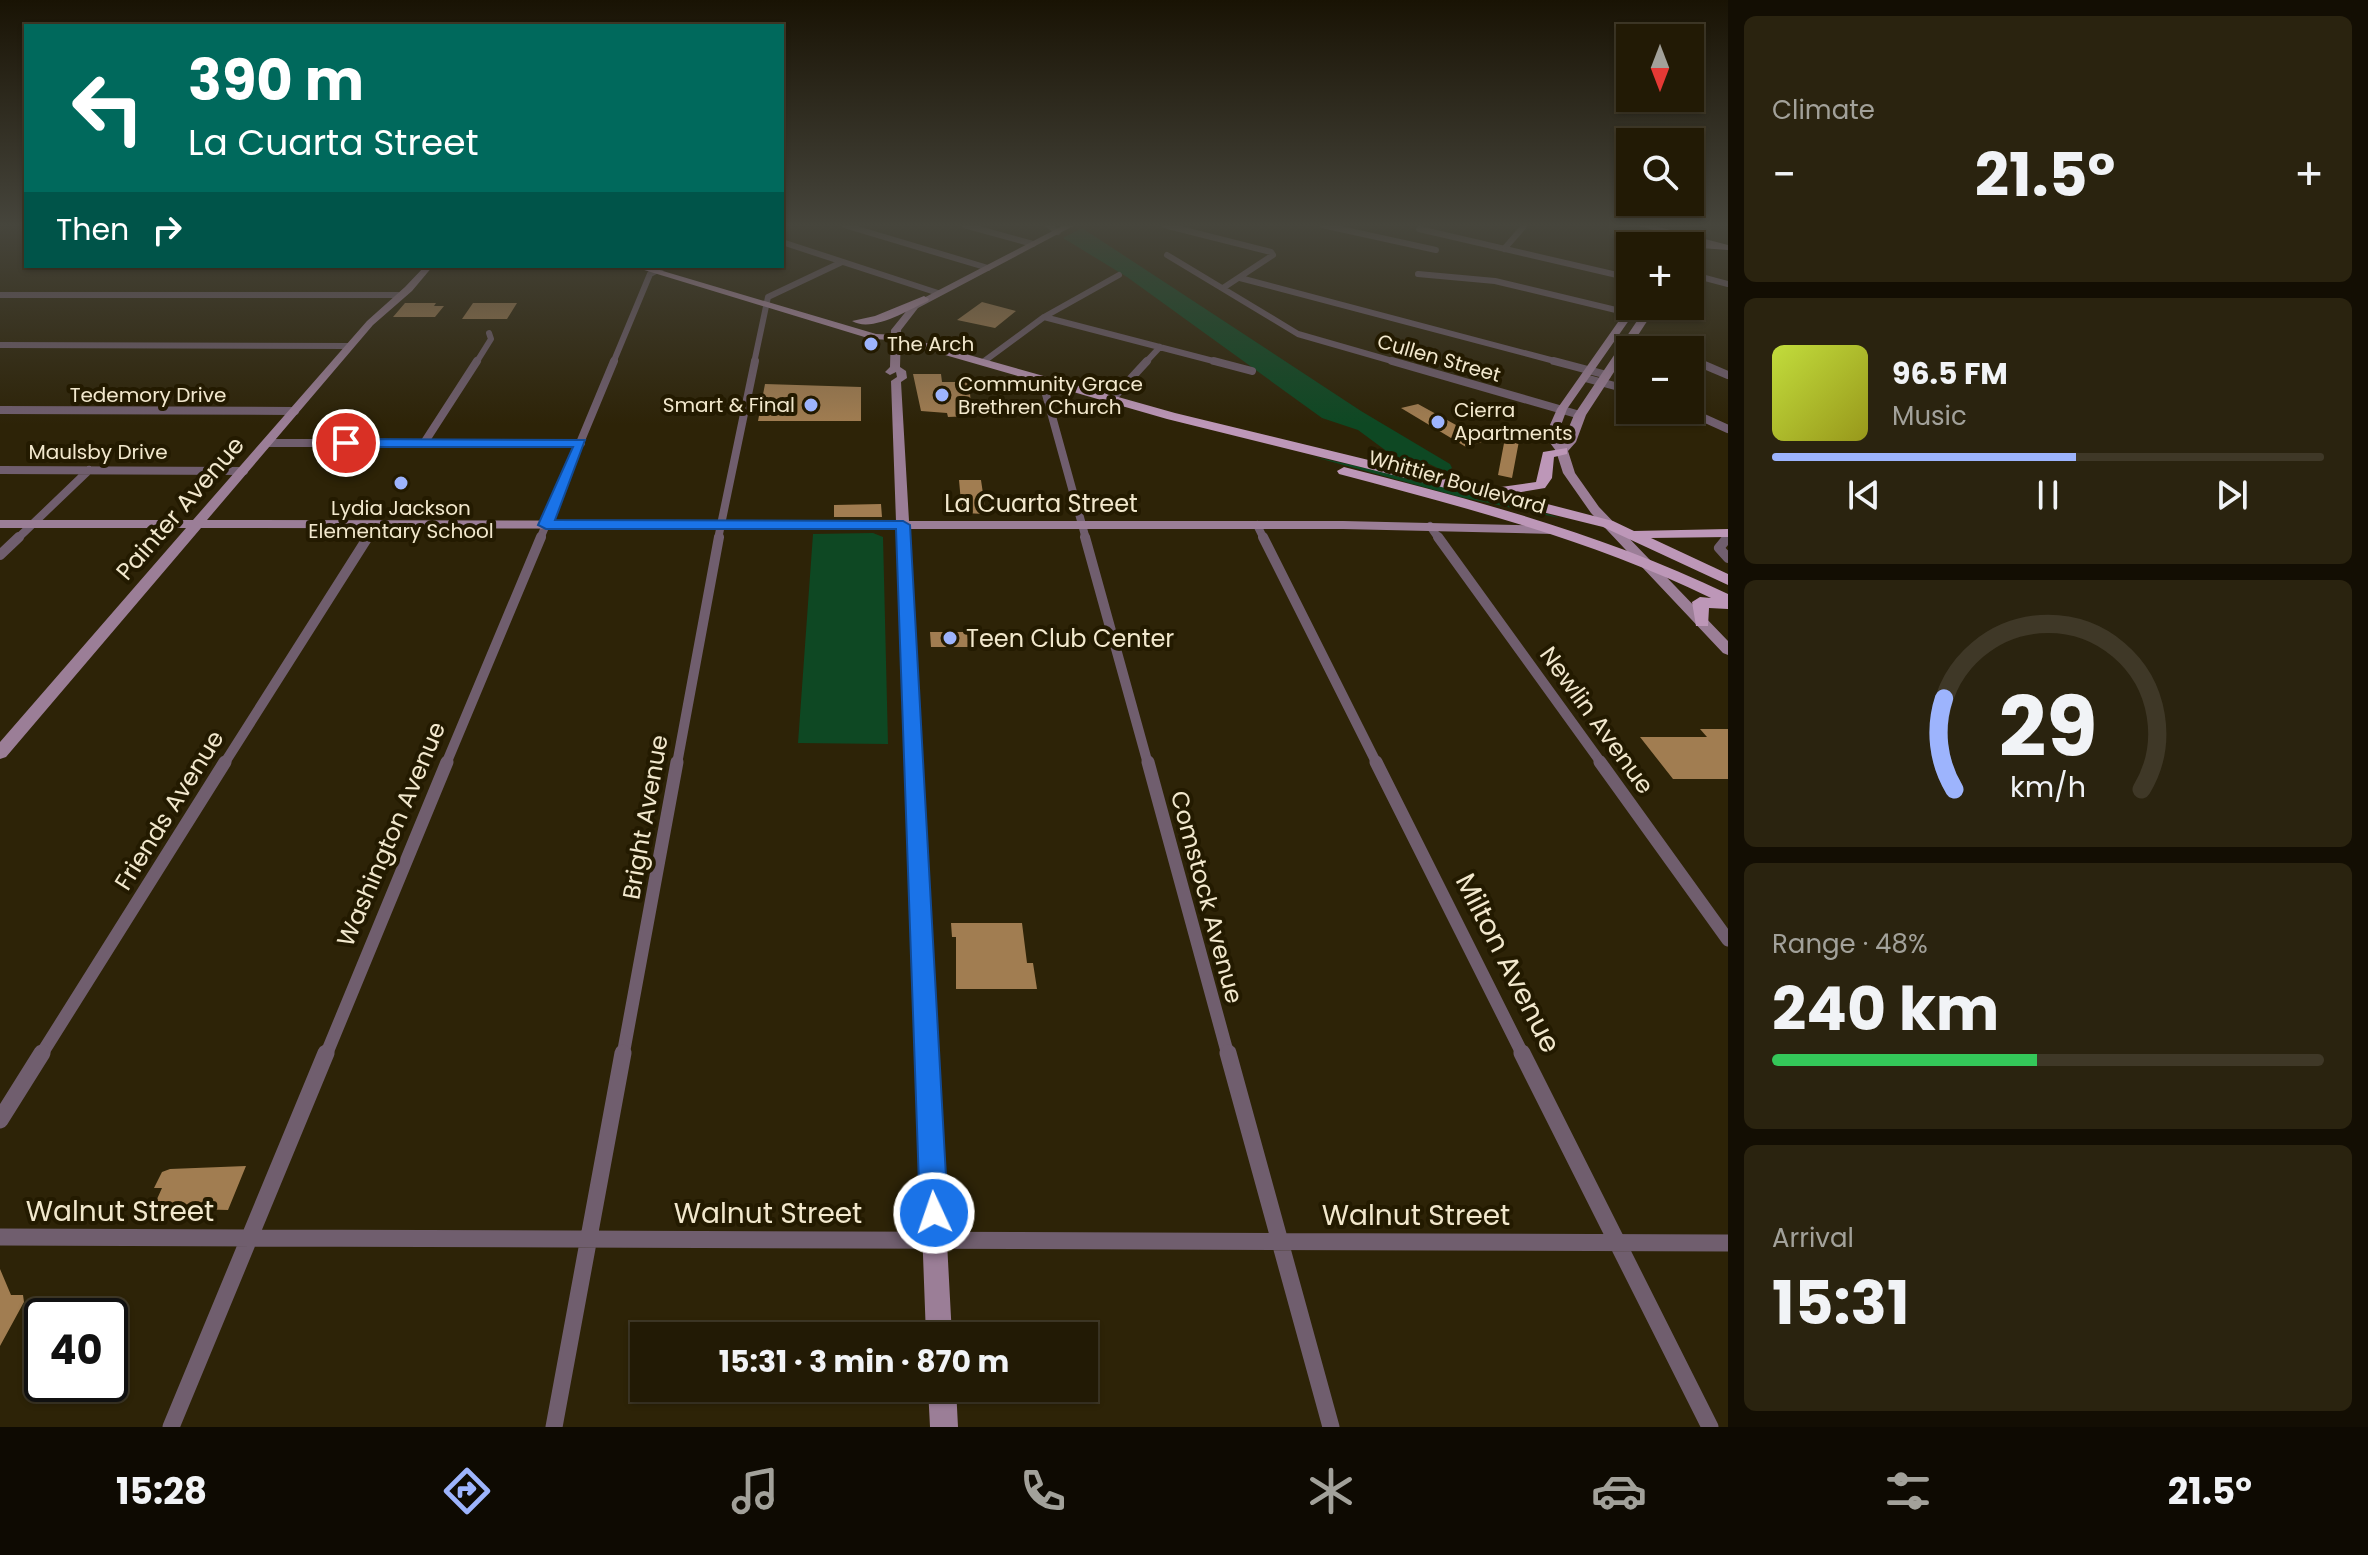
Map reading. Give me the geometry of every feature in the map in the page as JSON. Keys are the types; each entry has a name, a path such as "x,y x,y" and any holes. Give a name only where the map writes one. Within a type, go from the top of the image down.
{"main road":[{"name":"Whittier Boulevard","path":"739,292 875,337 894,337 1171,416 1200,420 1338,458 1471,486 1618,530 1728,580"},
{"path":"857,321 877,319 924,299"},
{"name":"Whittier Boulevard","path":"767,300 857,321 880,328 894,337"},
{"name":"Whittier Boulevard","path":"1171,416 1187,425 1466,505 1491,516 1554,530 1642,559 1728,602"},
{"path":"1471,486 1519,491 1540,485 1545,478 1548,455 1562,451"},
{"path":"1491,516 1618,530 1728,535"},
{"path":"1618,530 1728,526"},
{"path":"1696,564 1682,545 1685,540 1707,535"},
{"path":"1702,622 1700,602 1728,602"}],"street":[{"name":"Painter Avenue","path":"395,292 398,295"},
{"name":"Painter Avenue","path":"0,753 350,346 398,295 407,292"},
{"name":"Washington Avenue","path":"171,1427 643,292"},
{"path":"767,300 784,292"},
{"path":"934,292 938,293"},
{"path":"938,1322 894,337 900,322 924,299 941,292"},
{"path":"983,362 1044,317 1089,292"},
{"name":"Cullen Street","path":"1229,292 1284,326 1319,341 1580,415"},
{"path":"1289,292 1616,384"},
{"path":"1546,292 1616,306"},
{"path":"0,295 398,295"},
{"name":"Bright Avenue","path":"554,1427 721,525 767,300"},
{"path":"1044,317 1252,371"},
{"path":"1624,320 1562,409 1551,436 1562,451 1569,473 1642,559 1728,650"},
{"path":"424,443 491,339 489,333"},
{"path":"1612,338 1616,339"},
{"path":"0,345 350,346"},
{"path":"1112,399 1160,347"},
{"path":"1562,451 1570,442 1580,415 1616,362"},
{"path":"1704,365 1728,375"},
{"name":"Comstock Avenue","path":"1042,380 1331,1427"},
{"name":"Tedemory Drive","path":"0,410 295,411"},
{"path":"1704,418 1728,429"},
{"path":"268,443 581,443"},
{"name":"Maulsby Drive","path":"0,470 244,471"},
{"path":"0,555 89,470"},
{"name":"La Cuarta Street","path":"0,524 1430,526 1491,516 1516,528 1554,530"},
{"name":"Friends Avenue","path":"0,1120 375,525"},
{"name":"Milton Avenue","path":"1257,525 1710,1427"},
{"name":"Newlin Avenue","path":"1430,526 1728,940"},
{"path":"1728,535 1719,548 1728,558"},
{"name":"Walnut Street","path":"0,1237 1728,1243"},
{"path":"943,1402 944,1427"}],"green space":[{"path":"1147,292 1179,292 1452,468 1446,472 1425,462 1418,464 1427,469 1404,464 1358,430 1322,418"},
{"path":"1311,456 1488,495 1560,518 1460,497"},
{"path":"873,533 883,537 888,744 798,743 813,534"}],"building":[{"path":"982,302 1016,311 995,328 957,320"},
{"path":"405,303 444,306 435,317 393,317"},
{"path":"473,303 517,303 507,319 462,319"},
{"name":"Community Grace Brethren Church","path":"913,374 941,374 942,382 969,382 972,416 948,417 947,413 921,411"},
{"name":"Smart & Final","path":"765,384 861,387 861,421 758,421"},
{"name":"Cierra Apartments","path":"1418,404 1485,441 1466,447 1401,408"},
{"path":"1505,438 1519,441 1512,478 1498,475"},
{"path":"959,480 981,480 986,514 962,513"},
{"path":"881,504 882,517 834,517 834,505"},
{"name":"Teen Club Center","path":"930,632 967,632 969,647 931,647"},
{"path":"1700,729 1728,729 1728,779 1673,779 1640,737 1707,737"},
{"path":"951,923 1022,923 1027,963 1033,963 1037,989 956,989 956,937 952,937"},
{"path":"246,1166 228,1210 153,1208 162,1188 154,1188 162,1172 170,1169"},
{"path":"0,1269 11,1295 23,1295 24,1302 0,1346"}],"place":[{"name":"The Arch","path":"871,344"},
{"name":"Community Grace Brethren Church","path":"942,395"},
{"name":"Smart & Final","path":"811,405"},
{"name":"Cierra Apartments","path":"1438,422"},
{"name":"Lydia Jackson Elementary School","path":"401,483"},
{"name":"Teen Club Center","path":"950,638"}],"route":[{"path":"346,443 581,443 546,525 903,525 934,1213"}]}
